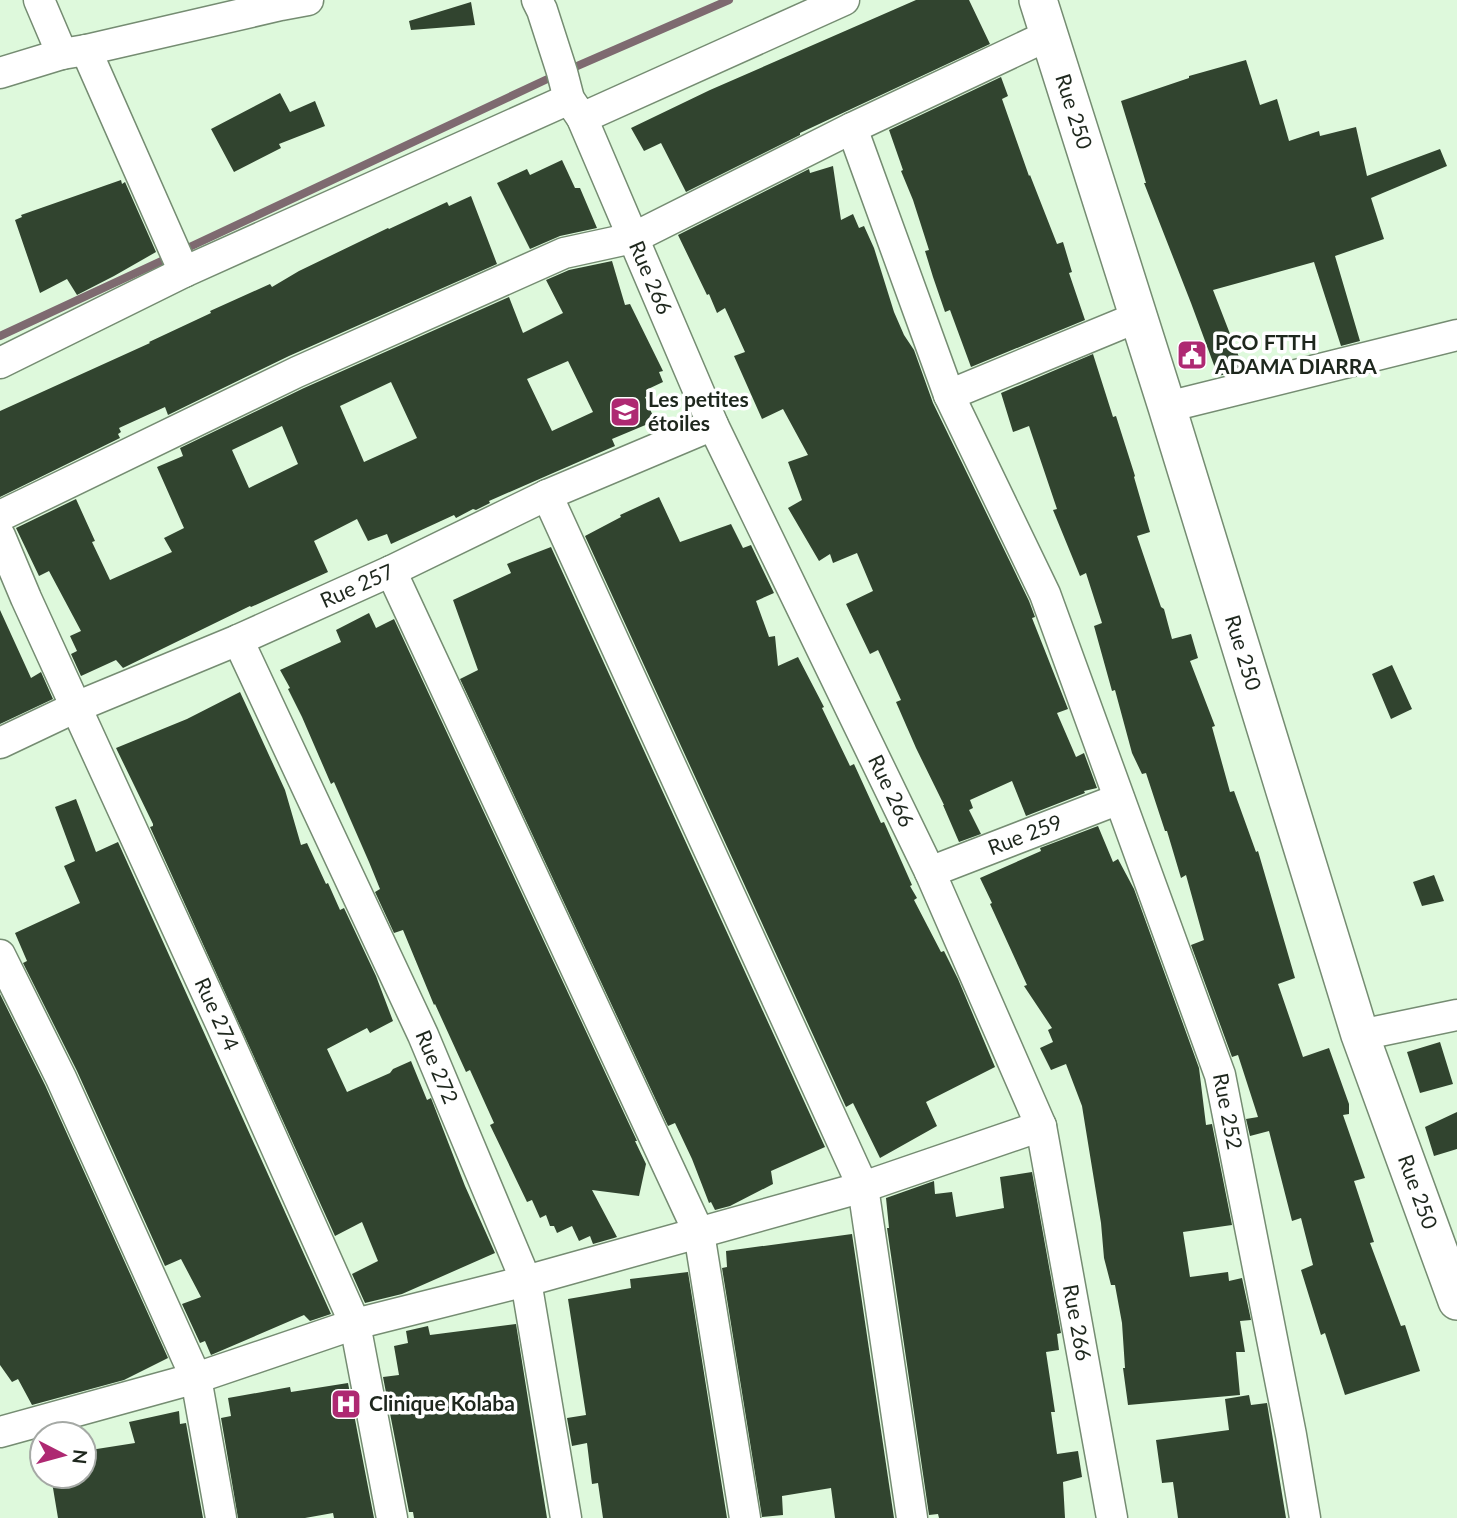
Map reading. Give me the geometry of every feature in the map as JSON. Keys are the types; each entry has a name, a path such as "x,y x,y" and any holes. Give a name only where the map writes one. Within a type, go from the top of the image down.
{"street":[{"path":"39,0 74,52 184,272"},
{"path":"0,363 184,272 576,108 844,0"},
{"name":"Rue 250","path":"1038,0 1167,407 1360,1035 1457,1301"},
{"path":"0,73 74,52 289,2"},
{"name":"Rue 266","path":"545,4 576,108 713,425 930,872 1041,1126 1112,1518"},
{"path":"0,516 297,372 564,253 633,238 852,128 1049,35"},
{"name":"Rue 252","path":"852,128 949,395 1045,594 1220,1075 1305,1518"},
{"path":"949,395 1138,317"},
{"path":"1167,407 1456,337"},
{"name":"Rue 257","path":"0,743 76,707 238,640 391,571 547,495 713,425"},
{"path":"547,495 863,1187 912,1518"},
{"name":"Rue 274","path":"0,537 355,1324 392,1518"},
{"path":"391,571 699,1233 745,1518"},
{"name":"Rue 272","path":"238,640 424,1035 526,1282 566,1518"},
{"name":"Rue 259","path":"930,872 1119,799"},
{"path":"0,955 61,1078 196,1378 221,1518"},
{"path":"1360,1035 1457,1015"},
{"path":"0,1432 196,1378 355,1324 526,1282 863,1187 1041,1126"}],"building":[{"path":"916,0 969,0 990,44 800,133 686,192 661,143 644,151 631,128 710,90"},
{"path":"471,2 475,25 411,30 409,21"},
{"path":"1246,60 1260,105 1277,99 1289,141 1319,131 1320,136 1356,127 1367,176 1440,149 1447,166 1371,198 1384,239 1335,256 1360,341 1341,346 1314,262 1213,290 1244,370 1218,376 1144,183 1121,101 1189,76"},
{"path":"1001,77 1008,96 1002,99 1057,244 1063,242 1072,272 1069,273 1085,320 971,367 950,310 945,312 925,251 929,250 889,130"},
{"path":"280,93 290,112 315,101 325,126 279,144 281,148 234,172 211,129"},
{"path":"562,160 575,188 580,188 597,228 560,236 530,249 497,183 527,169 530,175"},
{"path":"833,166 841,220 853,214 859,228 864,226 874,248 894,312 914,350 933,403 1029,601 1035,617 1032,618 1068,709 1057,713 1076,757 1084,753 1097,788 1026,816 1012,781 970,800 973,808 969,810 981,834 959,842 896,702 901,700 878,650 870,654 846,604 873,591 857,553 833,563 830,554 819,561 788,508 802,500 788,462 808,455 783,409 762,419 734,356 745,352 725,308 717,313 678,235 809,169 810,173"},
{"path":"121,180 122,184 125,182 156,252 77,295 67,279 40,293 15,220 22,217 21,215"},
{"path":"471,196 497,264 289,356 168,415 165,407 119,428 120,438 0,497 0,411 150,343 211,313 210,311 270,284 272,287 388,228 447,202 449,206"},
{"path":"612,261 625,305 630,304 663,371 659,372 663,382 646,390 649,396 645,397 655,421 612,439 615,446 489,501 490,503 476,510 456,518 454,515 391,544 387,534 368,541 357,519 314,541 328,572 250,606 123,668 116,660 81,676 71,654 77,651 70,636 81,631 49,571 39,576 16,528 76,499 110,580 172,552 164,538 184,528 157,467 183,456 180,448 304,388 509,297 523,333 563,313 546,280 569,270","holes":["568,361 593,412 552,431 527,379","391,382 417,438 364,462 340,406","282,426 298,464 249,488 232,450"]},
{"path":"1093,354 1113,417 1116,416 1150,532 1137,536 1172,639 1191,634 1198,658 1190,661 1215,726 1212,727 1230,792 1234,791 1256,852 1258,851 1295,978 1278,984 1303,1057 1329,1048 1349,1104 1349,1114 1343,1115 1365,1178 1354,1181 1374,1242 1370,1243 1401,1326 1405,1325 1420,1371 1345,1395 1325,1333 1321,1335 1301,1270 1313,1265 1301,1218 1292,1221 1269,1131 1250,1136 1246,1119 1258,1117 1238,1055 1232,1057 1191,945 1204,940 1186,875 1181,878 1146,773 1142,774 1132,753 1094,626 1102,623 1086,573 1080,576 1053,510 1057,509 1029,426 1013,432 1001,393"},
{"path":"659,497 680,542 731,524 743,548 751,545 774,593 756,601 769,637 775,636 778,666 798,657 850,766 854,764 881,823 884,822 917,898 914,900 958,979 995,1067 926,1102 937,1126 880,1158 853,1103 846,1107 585,536 621,517 620,515"},
{"path":"551,547 825,1147 771,1171 773,1184 730,1206 715,1210 711,1202 709,1203 675,1123 668,1126 460,679 478,670 453,600 511,573 507,564"},
{"path":"0,610 31,678 41,672 53,699 0,724"},
{"path":"369,613 376,628 394,619 637,1141 646,1164 639,1196 592,1190 617,1237 593,1244 590,1236 579,1241 572,1226 557,1233 554,1226 550,1226 546,1215 540,1218 532,1200 527,1202 490,1125 494,1123 470,1070 466,1072 434,1005 403,930 394,933 375,892 380,889 369,862 280,670 341,642 336,630"},
{"path":"1392,665 1412,709 1391,719 1372,674"},
{"path":"240,692 285,790 301,845 307,843 340,910 344,908 376,976 393,1021 370,1033 367,1028 327,1049 347,1092 411,1061 427,1100 431,1098 465,1186 495,1253 402,1294 365,1303 352,1274 378,1261 362,1222 335,1236 150,827 153,824 116,748 187,719"},
{"path":"76,799 96,852 118,842 331,1314 310,1321 304,1315 211,1355 205,1341 200,1343 182,1304 201,1297 181,1259 165,1266 77,1071 23,963 27,961 15,933 80,903 64,866 75,861 55,807"},
{"path":"1098,826 1113,862 1118,859 1134,889 1199,1068 1206,1125 1212,1124 1232,1225 1183,1232 1190,1277 1228,1272 1229,1281 1242,1278 1251,1320 1240,1321 1245,1352 1236,1352 1240,1395 1128,1405 1123,1368 1122,1323 1115,1285 1111,1285 1104,1258 1082,1106 1066,1064 1051,1070 1040,1048 1053,1042 1048,1030 1052,1028 1024,986 1027,985 980,878 1041,851 1040,848"},
{"path":"1434,875 1444,901 1422,906 1413,882"},
{"path":"0,994 45,1085 168,1358 124,1380 32,1405 18,1379 12,1382 0,1365"},
{"path":"1440,1042 1453,1084 1420,1093 1407,1052"},
{"path":"1457,1112 1457,1149 1434,1156 1425,1127"},
{"path":"1032,1172 1061,1333 1057,1334 1059,1350 1046,1352 1055,1412 1051,1412 1057,1454 1078,1451 1082,1477 1063,1482 1065,1518 939,1518 938,1514 929,1515 887,1228 886,1198 934,1181 935,1194 952,1192 956,1217 1004,1208 1000,1177"},
{"path":"852,1234 894,1518 835,1518 831,1488 782,1496 783,1515 762,1517 722,1268 727,1267 726,1251"},
{"path":"688,1272 727,1518 603,1518 598,1483 592,1484 587,1443 572,1446 567,1418 586,1415 568,1299 631,1288 630,1279"},
{"path":"516,1324 547,1518 414,1518 413,1512 409,1512 383,1377 399,1375 394,1346 408,1343 406,1331 428,1326 430,1335"},
{"path":"348,1383 374,1518 334,1518 333,1513 305,1518 238,1518 221,1418 231,1416 228,1398 290,1387 291,1392"},
{"path":"1249,1395 1251,1405 1267,1403 1286,1518 1178,1518 1173,1482 1162,1483 1156,1440 1229,1430 1225,1399"},
{"path":"179,1411 180,1424 186,1423 203,1518 58,1518 53,1490 98,1490 98,1449 135,1443 129,1422"}],"waterway":[{"path":"568,70 729,0"},
{"path":"181,251 556,75"},
{"path":"0,336 170,257"}],"place":[{"name":"PCO FTTH ADAMA DIARRA","path":"1192,355"},
{"name":"Les petites étoiles","path":"625,412"},
{"name":"Clinique Kolaba","path":"346,1404"}]}
